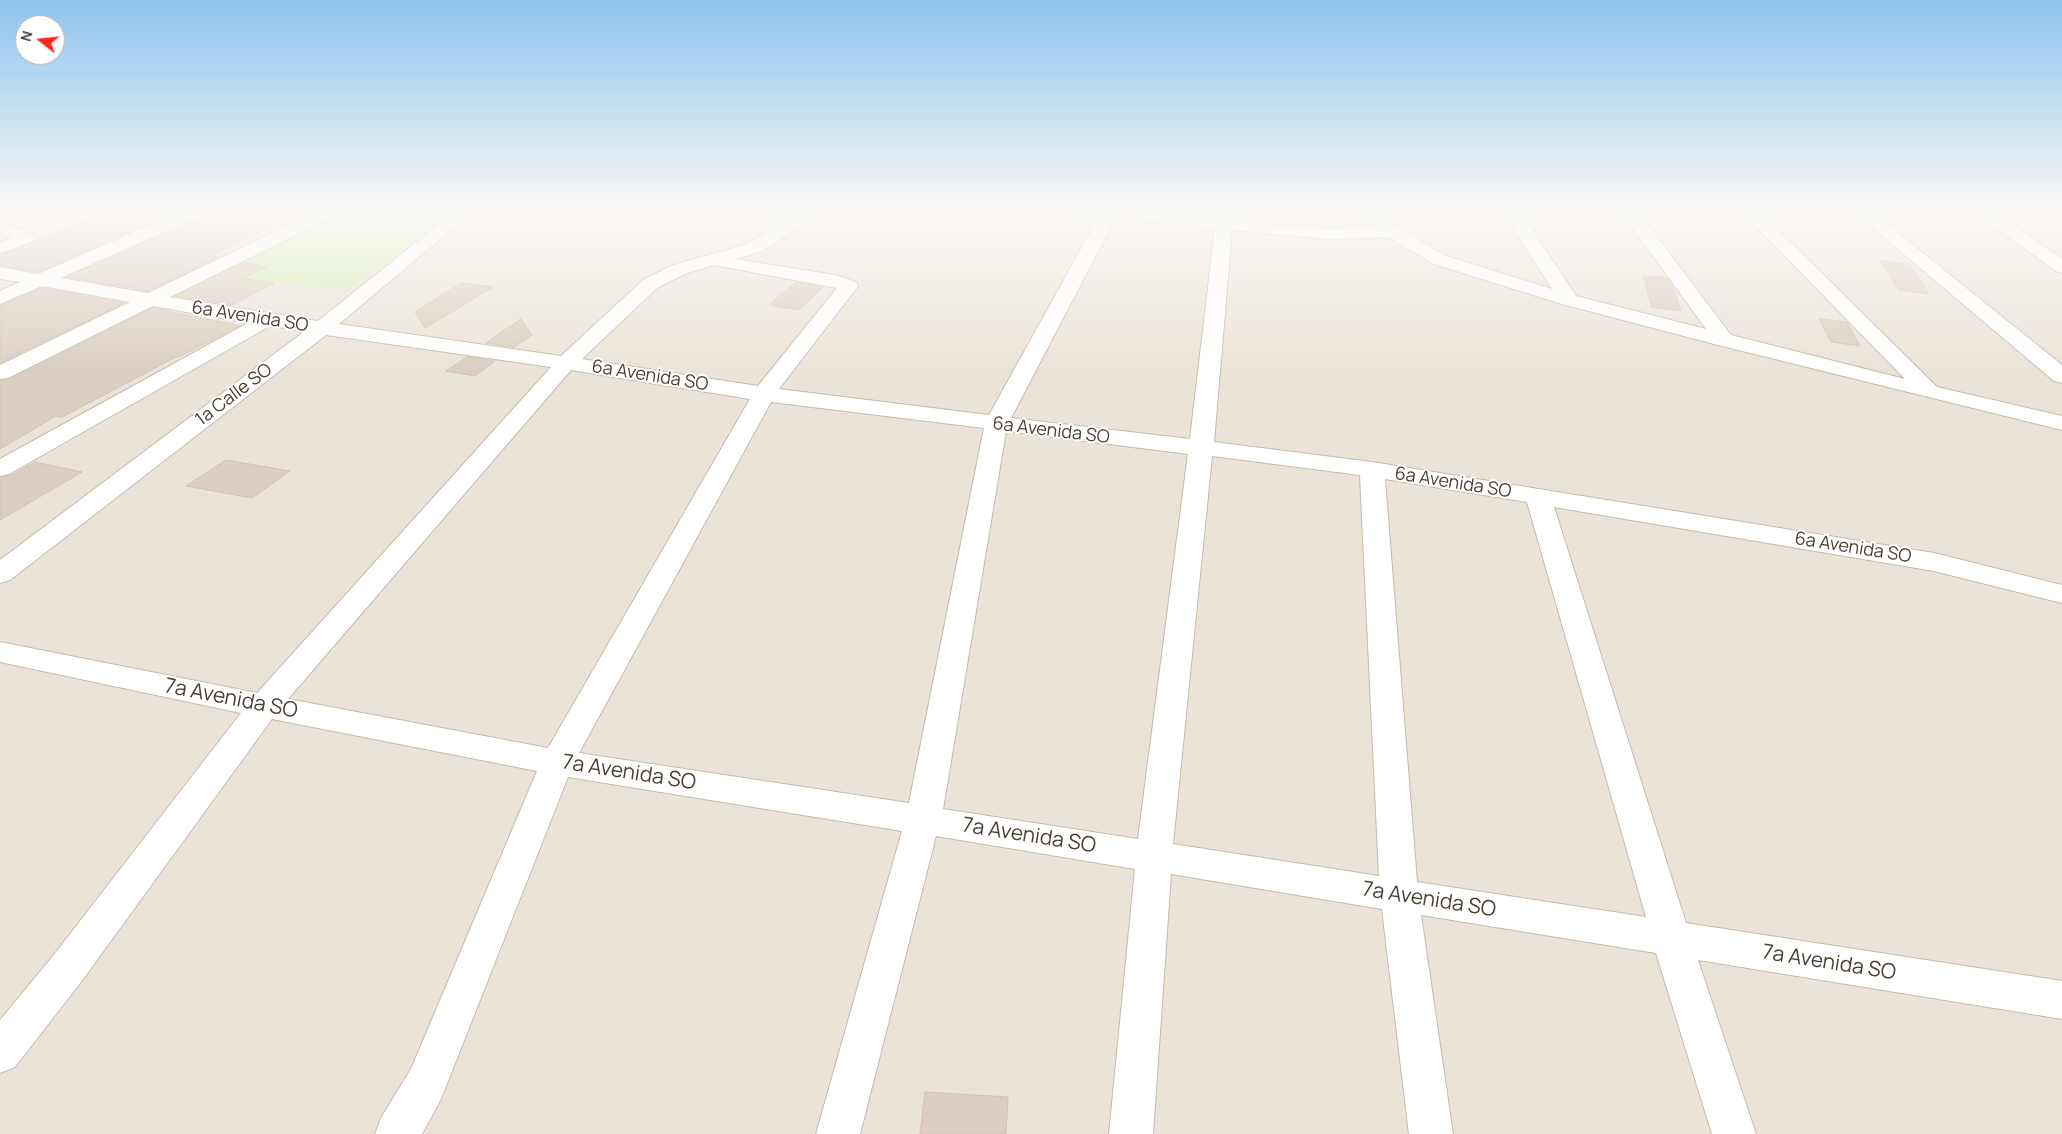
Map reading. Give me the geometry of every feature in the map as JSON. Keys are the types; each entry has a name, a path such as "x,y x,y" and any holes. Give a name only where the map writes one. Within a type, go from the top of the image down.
{"street":[{"path":"0,298 74,265"},
{"path":"0,373 221,265"},
{"name":"1a Calle SO","path":"0,574 321,329 399,265"},
{"path":"0,1052 67,969 264,706 566,363 650,284 680,269 694,265"},
{"path":"397,1134 426,1084 557,762 764,394 849,286 835,281 743,265"},
{"path":"838,1134 923,820 996,424 1082,265"},
{"path":"1131,1134 1154,856 1201,449 1220,265"},
{"path":"1456,265 1569,300 1725,341 2062,423"},
{"path":"1547,265 1569,300"},
{"path":"1668,265 1725,341"},
{"path":"1803,265 1930,392"},
{"path":"1927,265 2062,376"},
{"name":"6a Avenida SO","path":"0,273 147,301 321,329 566,363 764,394 1372,469 1934,562 2062,594"},
{"path":"0,469 267,320"},
{"path":"1372,469 1399,895 1431,1134"},
{"path":"1538,496 1671,938 1734,1134"},
{"name":"7a Avenida SO","path":"0,652 264,706 557,762 2062,1000"}],"shaded area":[{"path":"0,265 2062,265 2062,1134 0,1134"}],"green space":[{"path":"232,265 381,265 347,291 214,274"}],"building":[{"path":"0,265 54,265 38,272"},
{"path":"94,265 202,265 148,291 67,277"},
{"path":"239,265 267,267 242,278 274,283 232,305 176,296"},
{"path":"1883,265 1910,265 1929,294 1899,290"},
{"path":"1644,276 1667,278 1672,285 1681,311 1651,307"},
{"path":"796,282 823,287 799,310 769,305"},
{"path":"461,283 493,287 425,328 415,312"},
{"path":"42,288 124,303 0,363 0,306"},
{"path":"153,308 240,326 176,357 62,417 56,416 0,449 0,381 9,380"},
{"path":"521,319 532,335 514,347 486,343"},
{"path":"1819,319 1847,322 1860,346 1831,342"},
{"path":"467,357 495,361 475,376 446,371"},
{"path":"226,460 290,471 252,498 186,486"},
{"path":"35,462 82,472 0,520 0,478 10,476"},
{"path":"925,1092 1008,1097 1006,1134 920,1134"}]}
